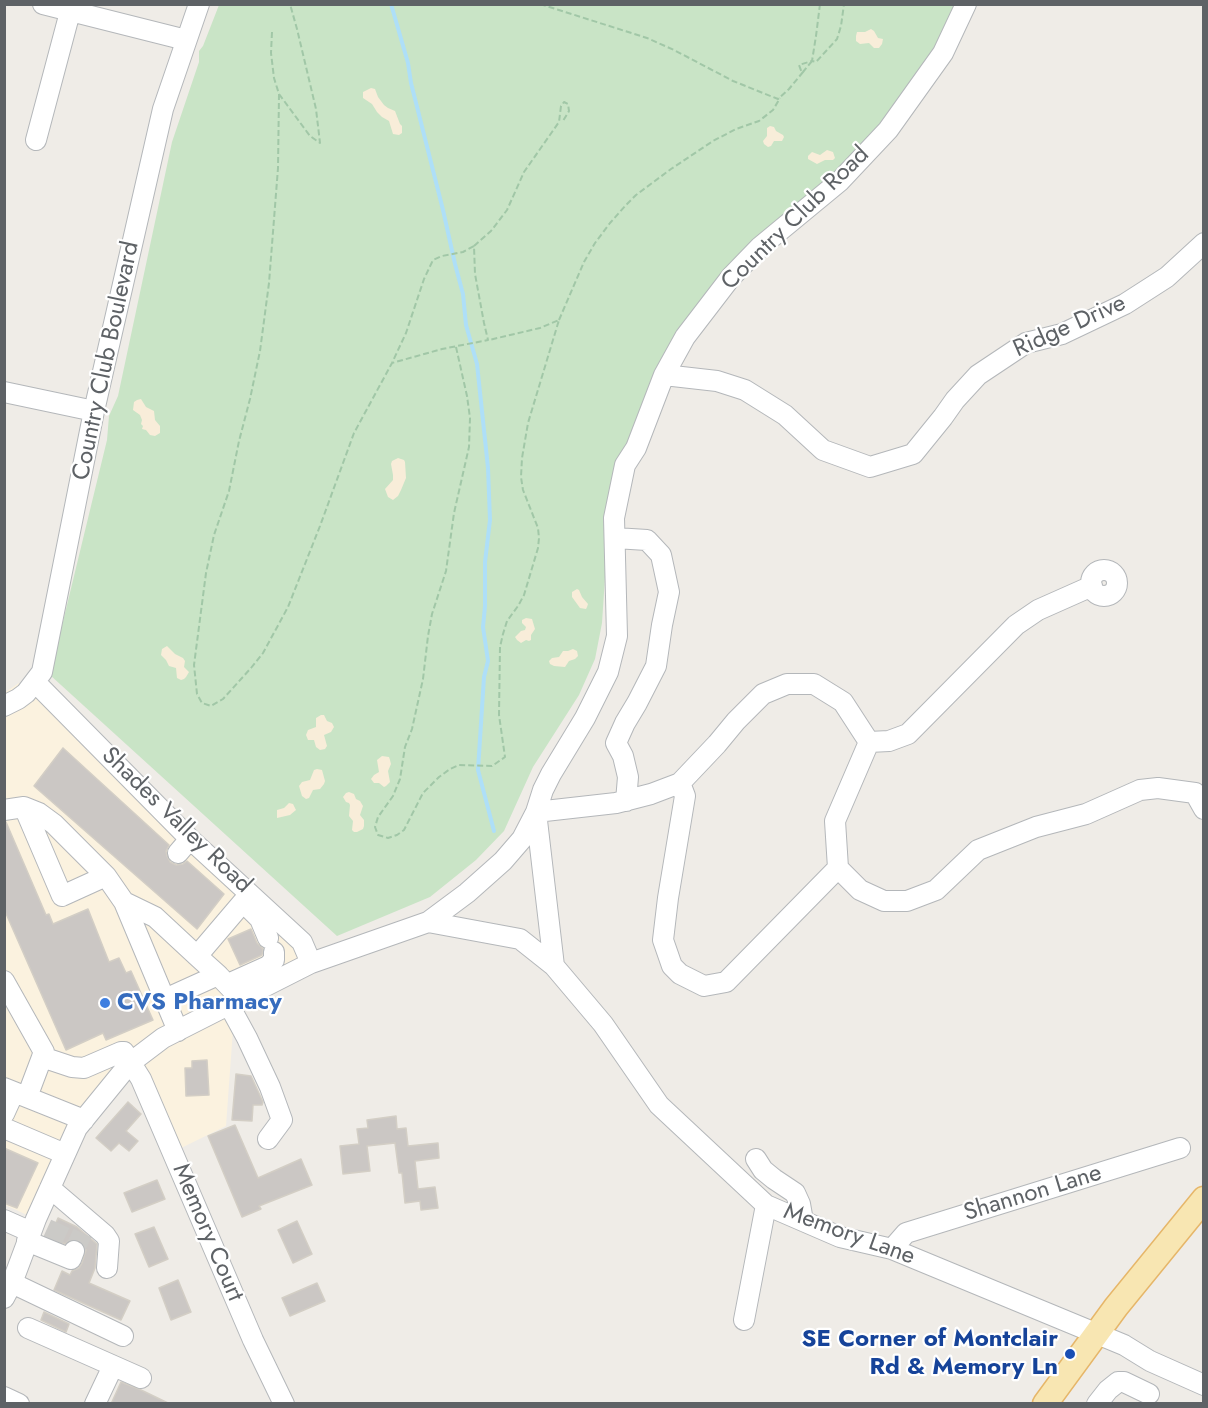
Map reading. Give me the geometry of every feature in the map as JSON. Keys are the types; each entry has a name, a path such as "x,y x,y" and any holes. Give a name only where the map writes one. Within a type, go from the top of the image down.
{"main road":[{"path":"1045,1404 1095,1333 1203,1199"}],"street":[{"path":"43,4 186,40"},
{"name":"Country Club Boulevard","path":"4,706 26,693 42,672 94,411 163,109 199,4"},
{"name":"Country Club Road","path":"229,991 428,922 467,893 503,861 522,839 551,774 585,717 608,672 616,636 614,518 625,465 636,448 664,375 685,337 730,277 760,247 840,181 888,130 943,53 966,4"},
{"path":"36,140 70,12"},
{"name":"Ridge Drive","path":"664,375 717,381 745,390 785,415 823,450 870,467 913,454 955,400 978,375 1026,343 1062,334 1125,304 1167,277 1203,243"},
{"path":"4,392 94,411"},
{"path":"615,538 647,540 661,555 669,592 656,666 624,723 616,743 623,756 628,777 626,801"},
{"path":"869,742 889,741 908,734 1016,625 1038,610 1092,586"},
{"name":"Shades Valley Road","path":"35,682 184,846 302,942 312,963"},
{"path":"536,812 626,801 680,783 736,721 764,694 787,684 814,684 843,702 869,742"},
{"path":"869,742 835,821 838,868 860,890 884,901 907,901 936,890 978,850 1035,827 1086,814 1140,790 1158,788 1200,793"},
{"path":"680,783 686,796 663,940 672,966 680,974 704,986 726,981 838,868"},
{"path":"24,807 62,896 106,876"},
{"path":"4,810 24,807 39,813 54,824 106,876 124,902 178,1031"},
{"name":"Country Club Road","path":"536,812 554,966"},
{"path":"123,1336 8,1291 29,1236 77,1128 130,1063 164,1038 178,1031 229,991 274,960 271,945 260,919 184,846"},
{"path":"124,902 155,917 197,956 229,991 282,1120 268,1139"},
{"path":"197,956 243,902"},
{"path":"428,922 520,939 554,966"},
{"name":"Memory Lane","path":"554,966 603,1024 659,1105 766,1204 840,1238 892,1249 1124,1344 1150,1361 1203,1385"},
{"path":"4,981 44,1052 15,1092 4,1114"},
{"path":"165,999 229,991"},
{"path":"42,1057 72,1067 84,1068 124,1052 130,1063"},
{"name":"Memory Court","path":"130,1063 141,1079 253,1340 284,1404"},
{"path":"15,1092 84,1120"},
{"path":"4,1128 65,1154"},
{"name":"Shannon Lane","path":"892,1249 906,1233 1180,1148"},
{"path":"756,1159 763,1170 795,1193 803,1221"},
{"path":"50,1188 76,1219 105,1235 109,1240 107,1268"},
{"path":"744,1320 766,1204"},
{"path":"4,1220 29,1236 59,1249"},
{"path":"28,1328 141,1378"},
{"path":"95,1404 113,1366"},
{"path":"1097,1404 1118,1382 1124,1382 1144,1399 1169,1370"},
{"path":"4,1397 19,1404"}],"path":[{"path":"279,94 310,136 320,143 314,101 290,4"},
{"path":"540,4 647,39 674,50 733,81 778,99 812,61 820,4"},
{"path":"803,72 802,74 799,64 816,62 837,39 844,4"},
{"path":"272,32 271,53 274,78 279,94 278,168 269,283 260,351 250,399 229,491 214,536 206,573 195,665 197,694 202,703 211,706 223,699 251,668 288,607 354,433 406,333 433,260 442,255 463,252 474,246 491,231 507,210 524,172 559,122 561,106 564,102 568,104 569,111 563,121"},
{"path":"458,346 470,418 469,447 454,513 446,571 430,625 423,679 412,729 405,747 400,779 393,796 378,817 375,827 378,835 388,838 404,830 423,793 450,769 459,765 492,766 505,758 499,715 500,647 507,621 524,595 539,538 538,528 523,489 522,458 528,423 559,320 584,262 595,243 636,195 713,141 736,129 759,122 773,110 780,98"},
{"path":"474,246 475,274 488,340"},
{"path":"392,363 540,328 559,320"}],"shaded area":[{"path":"19,683 302,942 311,963 235,1002 226,1126 173,1152 130,1063 71,1140 36,1219 5,1205 4,693"}],"green space":[{"path":"219,5 960,5 938,51 884,127 680,334 609,517 602,623 595,659 579,695 533,767 504,831 476,860 430,897 337,936 50,675 107,440 109,416 118,396 172,142 199,62 199,51"}],"sand":[{"path":"871,29 878,38 883,39 879,48 874,48 869,43 860,44 856,41 857,32"},
{"path":"371,88 375,89 384,105 395,111 402,126 402,133 399,135 393,134 389,121 363,98 363,92"},
{"path":"770,126 784,137 782,141 774,141 768,147 763,141 767,136 767,128"},
{"path":"827,150 833,152 835,158 833,160 825,160 817,164 808,159 812,152 820,155"},
{"path":"141,399 146,407 154,411 155,420 160,426 160,433 155,436 142,429 140,415 133,410 134,402"},
{"path":"398,458 405,462 406,478 398,496 393,500 388,497 385,489 393,480 392,461"},
{"path":"577,589 588,604 586,609 580,608 572,597 572,592"},
{"path":"532,619 535,629 531,640 521,643 515,637 525,630 526,627 522,620"},
{"path":"167,646 185,661 184,667 189,672 184,679 177,678 176,668 169,666 161,655 162,649"},
{"path":"573,649 577,651 578,656 569,661 565,667 550,664 549,661 552,658 559,657 563,651"},
{"path":"324,715 334,727 331,732 324,735 327,746 320,750 316,747 314,740 308,740 306,735 308,730 316,727 316,718"},
{"path":"382,756 389,757 391,764 388,771 390,782 384,787 379,783 374,783 371,779 379,772 377,760"},
{"path":"314,770 322,770 324,784 320,789 313,790 306,799 302,796 299,786 302,782 310,780"},
{"path":"349,792 354,794 363,806 360,815 364,820 364,826 357,832 352,830 353,821 349,816 350,805 343,797"},
{"path":"289,803 293,804 296,810 290,815 277,818 277,810"}],"building":[{"path":"63,748 169,845 166,851 170,862 176,865 187,861 224,894 197,929 34,786"},
{"path":"4,822 6,822 46,915 49,914 53,924 88,909 109,962 119,958 126,973 131,971 153,1020 106,1040 103,1033 66,1050 4,909"},
{"path":"251,929 257,943 263,949 262,955 240,965 228,939"},
{"path":"207,1060 209,1095 186,1096 185,1068 192,1068 192,1061"},
{"path":"236,1074 251,1076 263,1102 262,1105 253,1105 252,1121 232,1120"},
{"path":"128,1102 141,1114 126,1131 138,1141 129,1151 119,1143 111,1151 96,1138"},
{"path":"396,1116 397,1129 406,1128 408,1146 438,1143 439,1158 415,1161 418,1189 435,1187 438,1208 421,1210 420,1201 405,1203 402,1173 399,1173 395,1143 367,1146 370,1171 343,1174 340,1146 359,1144 357,1129 368,1128 367,1120"},
{"path":"235,1125 258,1178 301,1159 312,1185 259,1206 261,1209 242,1217 208,1136"},
{"path":"4,1148 38,1163 17,1208 4,1203"},
{"path":"157,1180 165,1199 132,1212 124,1193"},
{"path":"58,1218 77,1227 97,1244 95,1268 89,1283 130,1301 121,1320 54,1290 62,1271 70,1275 72,1271 79,1268 86,1250 83,1243 78,1240 71,1239 65,1244 50,1237"},
{"path":"297,1221 312,1254 293,1263 278,1230"},
{"path":"154,1227 168,1259 149,1267 135,1234"},
{"path":"178,1280 191,1312 171,1320 159,1288"},
{"path":"317,1283 325,1301 290,1316 282,1298"},
{"path":"44,1312 69,1324 66,1332 41,1320"},
{"path":"121,1382 139,1389 170,1404 111,1404"}],"waterway":[{"path":"391,4 408,63 463,294 466,325 477,364 488,468 490,520 485,562 483,627 488,661 484,677 478,770 494,831"}],"tunnel":[{"path":"52,1242 62,1220"},
{"path":"74,1251 84,1230"}],"place":[{"name":"CVS Pharmacy","path":"105,1003"},
{"name":"SE Corner of Montclair Rd & Memory Ln","path":"1070,1354"}]}
